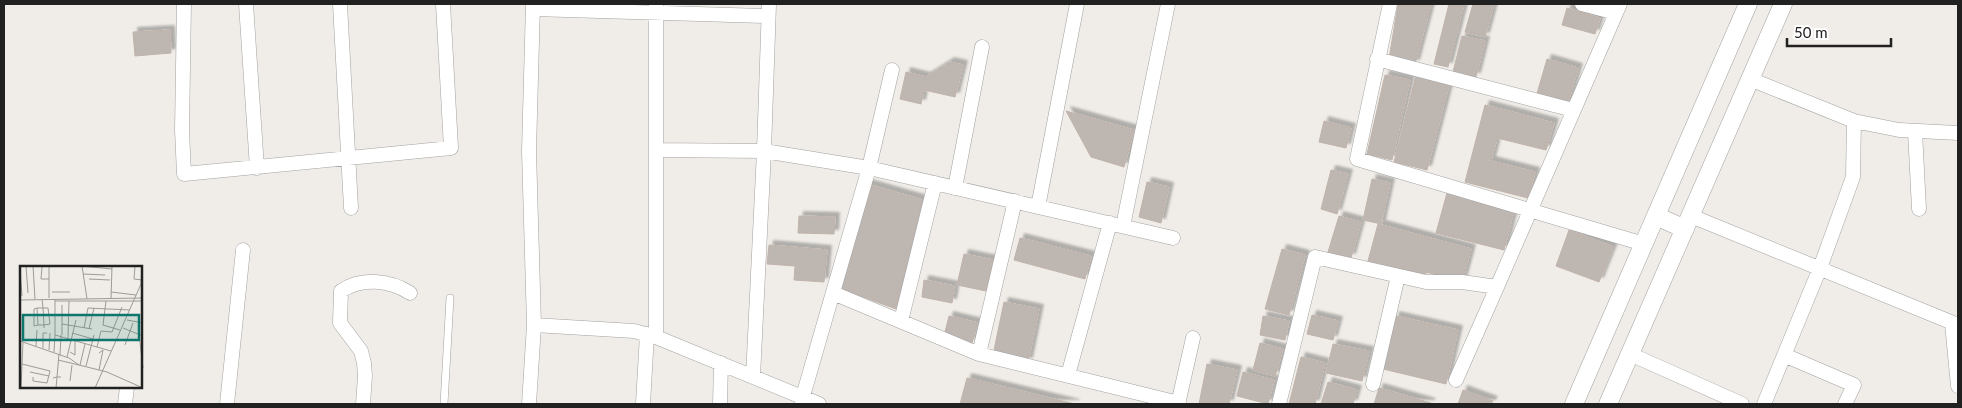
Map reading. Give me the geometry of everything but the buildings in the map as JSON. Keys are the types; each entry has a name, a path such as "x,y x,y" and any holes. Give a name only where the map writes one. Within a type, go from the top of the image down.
{"street":[{"path":"184,4 182,130 184,174 451,148 442,4"},
{"path":"246,4 257,168"},
{"path":"340,4 350,157 351,208"},
{"path":"1038,207 1077,4"},
{"path":"1068,375 1116,225 1168,4"},
{"path":"1390,4 1357,159 1644,244"},
{"path":"1456,380 1618,8 1582,4"},
{"path":"1574,404 1748,4"},
{"path":"1608,404 1783,4"},
{"path":"528,404 534,325 529,152 533,6 768,10 764,152 753,377"},
{"path":"643,404 651,336 656,150 656,8"},
{"path":"955,188 982,47"},
{"path":"1377,59 1573,110"},
{"path":"802,400 869,168 892,70"},
{"path":"1750,79 1854,121 1899,130 1958,133"},
{"path":"1764,404 1820,268 1853,177 1854,121"},
{"path":"1915,131 1919,209"},
{"path":"656,150 764,152 869,168 1173,238"},
{"path":"900,321 936,183"},
{"path":"979,354 1015,201"},
{"path":"1656,216 1688,222 1820,268 1955,324 1958,386"},
{"path":"227,404 243,250"},
{"path":"1279,404 1315,257 1426,282 1462,282 1497,288"},
{"path":"1373,384 1398,276"},
{"path":"363,404 366,376 364,363 360,351 340,324 341,291 350,284 371,282 386,283 410,292"},
{"path":"832,293 979,354 1178,404 1193,338"},
{"path":"534,325 634,331 721,363 802,400 819,404"},
{"path":"1630,354 1742,404"},
{"path":"1784,356 1854,385 1845,404"},
{"path":"720,404 721,363"},
{"path":"125,404 127,388"}],"lane":[{"path":"444,404 450,298"}]}
